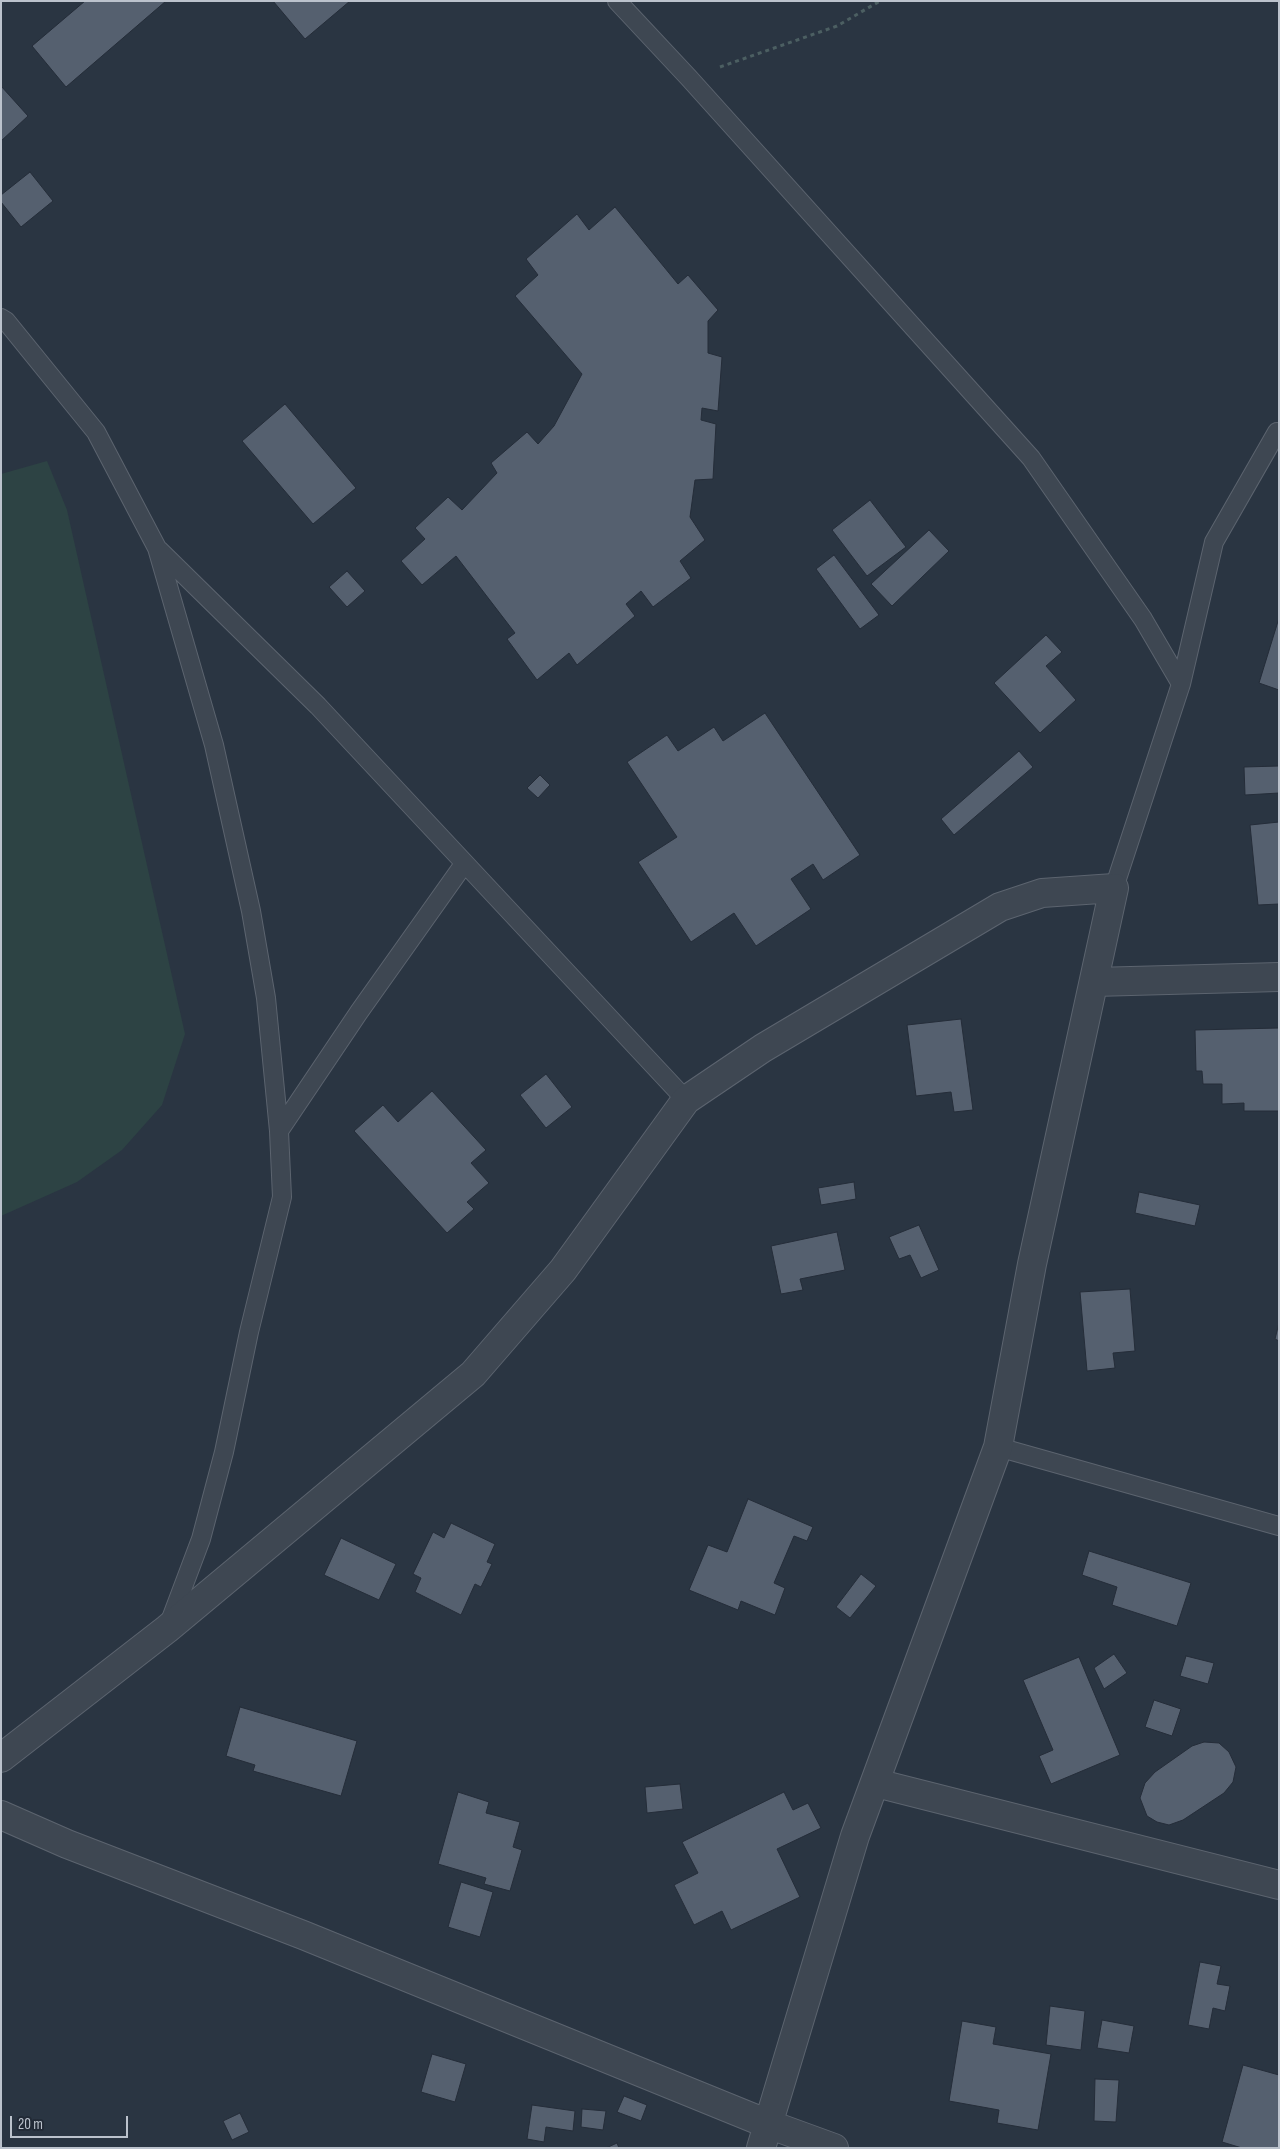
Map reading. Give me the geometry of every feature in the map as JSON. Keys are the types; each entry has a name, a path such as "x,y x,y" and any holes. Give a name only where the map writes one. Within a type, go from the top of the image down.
{"street":[{"path":"1,1758 167,1629 473,1374 563,1270 686,1100 763,1048 1000,907 1042,893 1114,888 1032,1264 998,1446 966,1528 856,1836 764,2136"},
{"path":"1094,982 1279,977"},
{"path":"876,1783 1278,1884"},
{"path":"1,1815 67,1844 303,1935 764,2136 834,2148"}],"lane":[{"path":"617,1 689,78 1031,458 1143,619 1181,684"},
{"path":"1,318 6,321 96,432 158,548 214,745 252,911 266,998 279,1131 282,1197 249,1332 224,1452 201,1539 167,1629"},
{"path":"1114,888 1181,684 1214,542 1277,432"},
{"path":"158,548 318,706 686,1100"},
{"path":"279,1131 464,864"},
{"path":"998,1446 1279,1526"}],"path":[{"path":"689,78 837,26 880,1"}],"green space":[{"path":"47,461 67,510 185,1034 162,1105 122,1150 77,1182 1,1216 1,474"}],"building":[{"path":"85,1 166,1 66,87 32,46"},
{"path":"273,1 350,1 305,39"},
{"path":"1,86 28,116 1,141"},
{"path":"30,172 53,201 21,227 1,202 1,195"},
{"path":"615,207 678,284 688,275 718,310 708,321 708,353 722,357 718,411 702,408 701,420 716,424 713,479 695,480 690,517 705,540 680,561 691,578 653,607 641,591 626,604 635,616 577,665 569,653 537,680 507,639 515,633 456,556 422,585 401,561 425,539 415,528 448,497 462,510 497,473 491,463 527,432 538,444 554,426 582,374 515,296 538,275 526,259 577,214 589,230"},
{"path":"285,404 356,488 313,524 242,441"},
{"path":"870,500 906,547 867,576 832,530"},
{"path":"929,530 949,551 892,606 871,584"},
{"path":"834,555 879,615 860,629 816,569"},
{"path":"347,571 365,591 347,607 329,587"},
{"path":"1279,618 1279,690 1259,683"},
{"path":"1046,635 1062,652 1046,666 1076,700 1040,733 994,683"},
{"path":"765,713 860,855 823,880 813,864 791,879 811,909 756,946 734,913 691,942 638,862 677,837 627,762 667,735 678,751 714,727 723,741"},
{"path":"1019,751 1033,767 954,835 941,819"},
{"path":"1279,766 1279,793 1245,795 1244,767"},
{"path":"540,775 550,785 538,798 527,788"},
{"path":"1279,822 1279,904 1258,905 1250,825"},
{"path":"961,1019 973,1110 954,1112 951,1092 916,1096 907,1025"},
{"path":"1279,1028 1279,1111 1244,1111 1244,1103 1222,1104 1222,1084 1203,1084 1202,1071 1196,1071 1195,1030"},
{"path":"546,1074 572,1107 546,1128 520,1095"},
{"path":"432,1091 486,1150 471,1163 489,1183 467,1202 474,1209 447,1233 354,1131 383,1105 398,1122"},
{"path":"854,1182 856,1199 821,1205 818,1188"},
{"path":"1139,1192 1200,1205 1195,1226 1135,1213"},
{"path":"919,1225 939,1270 921,1278 910,1255 899,1259 889,1237"},
{"path":"837,1232 845,1270 800,1279 803,1290 781,1294 771,1246"},
{"path":"1130,1289 1135,1351 1113,1353 1115,1368 1087,1371 1080,1292"},
{"path":"1279,1323 1279,1341 1275,1339"},
{"path":"748,1499 813,1527 807,1541 794,1536 774,1583 785,1588 775,1615 741,1601 738,1610 689,1590 708,1545 727,1552"},
{"path":"451,1523 495,1544 487,1562 492,1564 481,1587 475,1584 461,1615 415,1592 421,1578 413,1574 433,1532 444,1538"},
{"path":"341,1538 396,1564 379,1600 324,1575"},
{"path":"1089,1551 1191,1583 1177,1626 1112,1605 1117,1587 1082,1575"},
{"path":"861,1574 876,1586 850,1618 836,1607"},
{"path":"1114,1654 1127,1673 1104,1689 1094,1668"},
{"path":"1186,1656 1214,1663 1208,1684 1180,1676"},
{"path":"1079,1657 1120,1755 1051,1784 1039,1756 1053,1750 1023,1680"},
{"path":"1154,1700 1181,1709 1172,1736 1145,1727"},
{"path":"240,1707 357,1741 341,1796 253,1771 255,1765 226,1756"},
{"path":"1204,1742 1219,1743 1229,1752 1236,1767 1233,1782 1224,1793 1183,1820 1169,1825 1157,1822 1147,1816 1140,1798 1145,1783 1155,1772 1192,1746"},
{"path":"680,1784 683,1809 647,1813 645,1787"},
{"path":"458,1792 489,1802 486,1813 520,1822 513,1847 522,1850 510,1891 484,1884 486,1878 438,1864"},
{"path":"784,1792 793,1810 808,1803 821,1828 777,1849 800,1897 731,1930 722,1911 694,1925 674,1885 698,1873 682,1842"},
{"path":"461,1882 493,1892 480,1937 448,1927"},
{"path":"1200,1962 1221,1966 1217,1984 1230,1986 1225,2011 1213,2008 1209,2029 1188,2025"},
{"path":"1050,2006 1085,2011 1081,2050 1046,2045"},
{"path":"1102,2020 1134,2026 1129,2053 1097,2048"},
{"path":"962,2021 996,2027 993,2044 1051,2054 1038,2130 997,2123 999,2110 949,2101"},
{"path":"432,2054 466,2064 455,2102 421,2092"},
{"path":"1243,2065 1279,2075 1279,2148 1242,2148 1222,2142"},
{"path":"1095,2079 1119,2080 1116,2122 1094,2121"},
{"path":"624,2096 647,2105 641,2121 617,2112"},
{"path":"532,2105 575,2111 573,2131 546,2127 544,2142 527,2139"},
{"path":"582,2109 606,2111 603,2130 581,2127"},
{"path":"240,2113 249,2132 232,2140 223,2121"},
{"path":"617,2143 619,2148 606,2148"}]}
